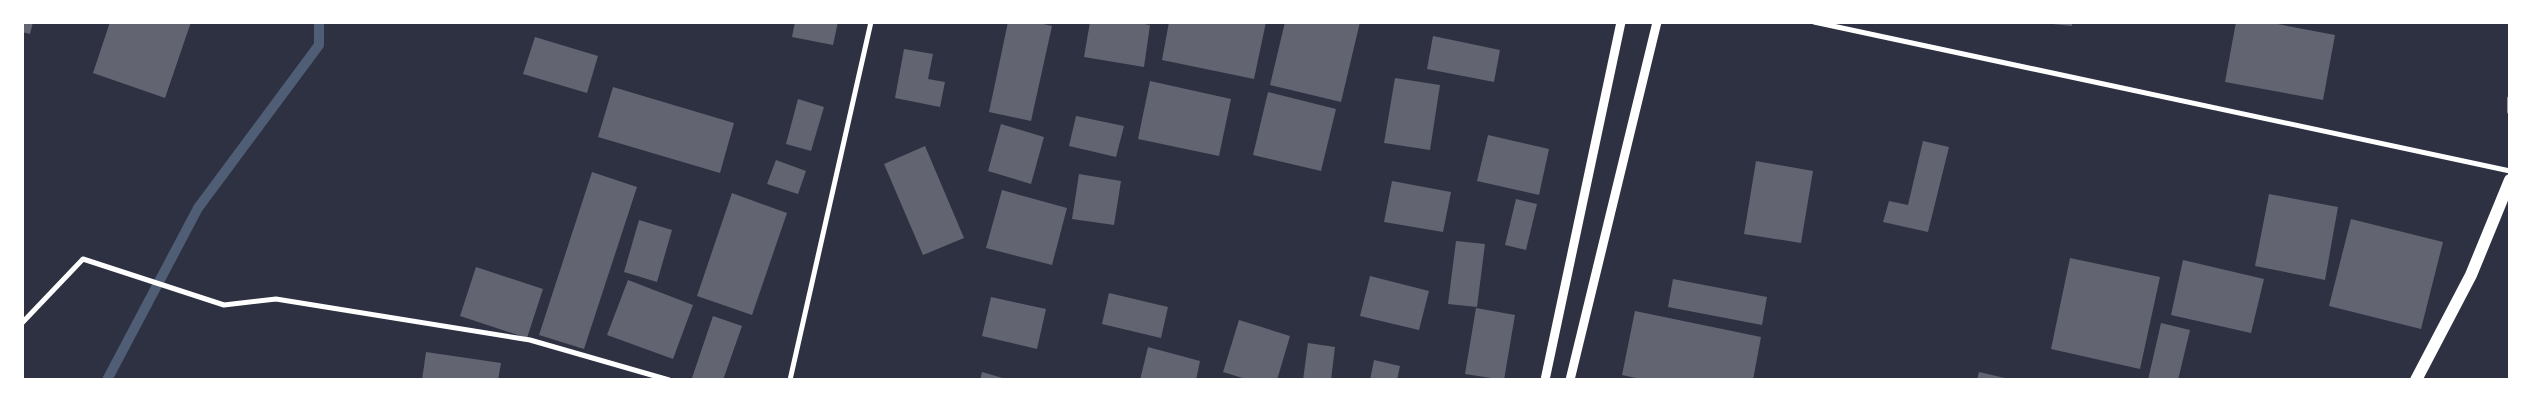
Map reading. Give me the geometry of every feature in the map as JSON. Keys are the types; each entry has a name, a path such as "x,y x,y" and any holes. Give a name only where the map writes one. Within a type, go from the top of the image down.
{"main road":[{"path":"2416,380 2471,275 2510,180"}],"street":[{"path":"790,380 871,22"},
{"path":"1545,380 1621,22"},
{"path":"1570,380 1657,22"},
{"path":"1814,22 2510,171"},
{"path":"2510,98 2510,112"},
{"path":"22,323 83,259 224,305 276,299 530,340 669,380"}],"building":[{"path":"22,22 33,22 30,34 22,32"},
{"path":"110,22 191,22 165,98 93,73"},
{"path":"795,22 838,22 833,45 792,37"},
{"path":"1008,22 1035,22 1052,26 1031,121 989,112"},
{"path":"1090,22 1133,22 1150,25 1144,67 1084,57"},
{"path":"1169,22 1266,22 1254,79 1162,60"},
{"path":"1285,22 1360,22 1341,102 1270,85"},
{"path":"2033,22 2072,22 2072,26"},
{"path":"2236,22 2267,22 2335,35 2323,100 2225,82"},
{"path":"1433,36 1500,50 1494,82 1427,69"},
{"path":"535,37 598,56 587,93 523,74"},
{"path":"904,49 933,54 928,79 945,82 940,107 895,98"},
{"path":"1395,78 1440,85 1430,150 1384,143"},
{"path":"1150,81 1231,99 1219,156 1138,139"},
{"path":"613,87 734,123 720,173 598,137"},
{"path":"1268,92 1336,109 1321,171 1253,155"},
{"path":"798,99 824,107 811,151 786,144"},
{"path":"1076,116 1124,126 1116,157 1069,146"},
{"path":"1001,124 1044,137 1031,184 988,171"},
{"path":"1488,135 1549,149 1539,195 1477,181"},
{"path":"1923,141 1949,147 1928,232 1883,222 1889,201 1908,205"},
{"path":"925,146 964,238 923,255 884,164"},
{"path":"776,160 806,171 798,194 767,184"},
{"path":"1756,161 1813,171 1801,243 1744,234"},
{"path":"592,172 637,187 584,349 539,335"},
{"path":"1079,174 1121,181 1114,225 1072,219"},
{"path":"1392,181 1451,192 1443,232 1384,222"},
{"path":"1002,190 1067,208 1052,265 986,248"},
{"path":"732,193 787,213 752,315 697,296"},
{"path":"2269,194 2338,207 2325,280 2255,266"},
{"path":"1516,199 1537,204 1526,250 1505,245"},
{"path":"2351,219 2443,242 2421,329 2329,306"},
{"path":"639,220 672,230 657,282 624,272"},
{"path":"1456,241 1485,244 1477,307 1448,304"},
{"path":"2070,258 2160,277 2140,369 2051,349"},
{"path":"2183,260 2264,279 2251,333 2171,315"},
{"path":"476,267 543,289 527,338 460,316"},
{"path":"1370,276 1429,291 1419,330 1360,316"},
{"path":"1673,279 1767,297 1762,325 1668,307"},
{"path":"628,280 693,305 673,359 607,335"},
{"path":"1109,293 1168,307 1161,338 1102,324"},
{"path":"991,297 1046,309 1037,349 982,336"},
{"path":"1476,308 1515,315 1504,380 1465,374"},
{"path":"1635,311 1761,337 1753,380 1645,380 1622,375"},
{"path":"713,316 742,326 723,380 696,380 692,378"},
{"path":"1239,320 1290,336 1277,380 1249,380 1223,372"},
{"path":"2161,323 2190,330 2178,380 2148,380"},
{"path":"1308,343 1335,347 1331,380 1303,380"},
{"path":"1148,347 1200,361 1196,380 1140,380"},
{"path":"426,352 501,363 498,380 422,380"},
{"path":"1374,360 1400,366 1397,380 1370,380"},
{"path":"982,372 1006,379 1006,380 980,380"},
{"path":"1979,372 2009,379 2009,380 1977,380"}],"waterway":[{"path":"107,380 198,208 319,45 319,22"}]}
